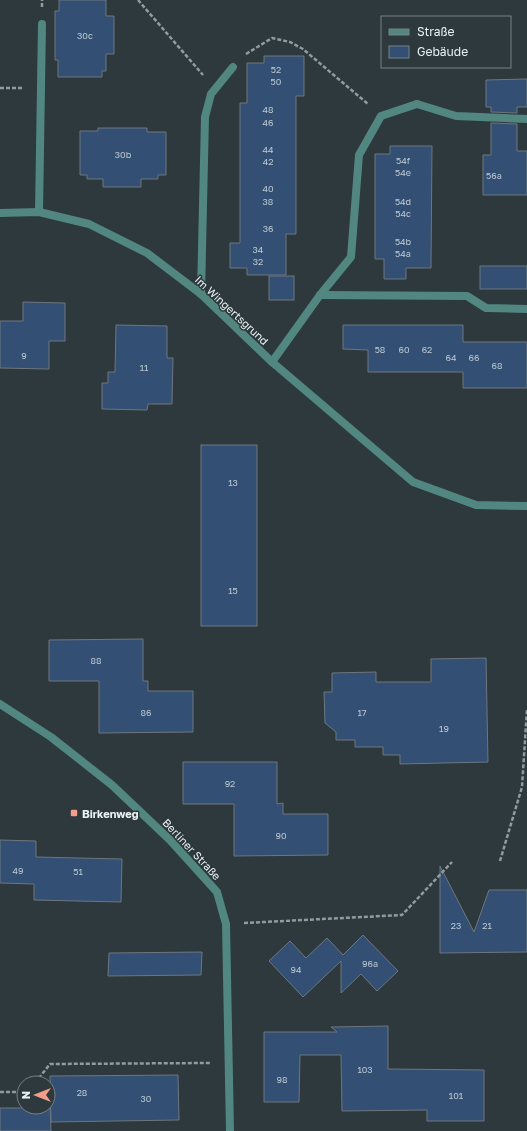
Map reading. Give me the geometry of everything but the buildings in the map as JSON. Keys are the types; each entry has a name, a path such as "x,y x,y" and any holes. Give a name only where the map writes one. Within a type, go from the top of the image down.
{"street":[{"path":"39,212 42,24"},
{"path":"201,294 205,117 211,94 233,67"},
{"path":"381,116 417,104 456,116 527,119"},
{"name":"Im Wingertsgrund","path":"272,362 320,295 351,257 359,155 381,116"},
{"name":"Im Wingertsgrund","path":"0,213 39,212 89,224 147,253 201,294 272,362 413,482 476,505 527,506"},
{"path":"320,295 467,296 486,308 527,309"},
{"name":"Berliner Straße","path":"0,704 51,738 112,784 170,840 217,892 226,924 230,1063 230,1131"}],"path":[{"path":"138,0 215,89"},
{"path":"233,67 253,49 272,38 290,42 303,50 381,116"},
{"path":"0,88 41,87"},
{"path":"500,861 522,787 527,709"},
{"path":"226,924 402,915 452,862"},
{"path":"41,1075 50,1064 230,1063"},
{"path":"0,1092 16,1092"}],"place":[{"name":"Birkenweg","path":"74,813"}]}
